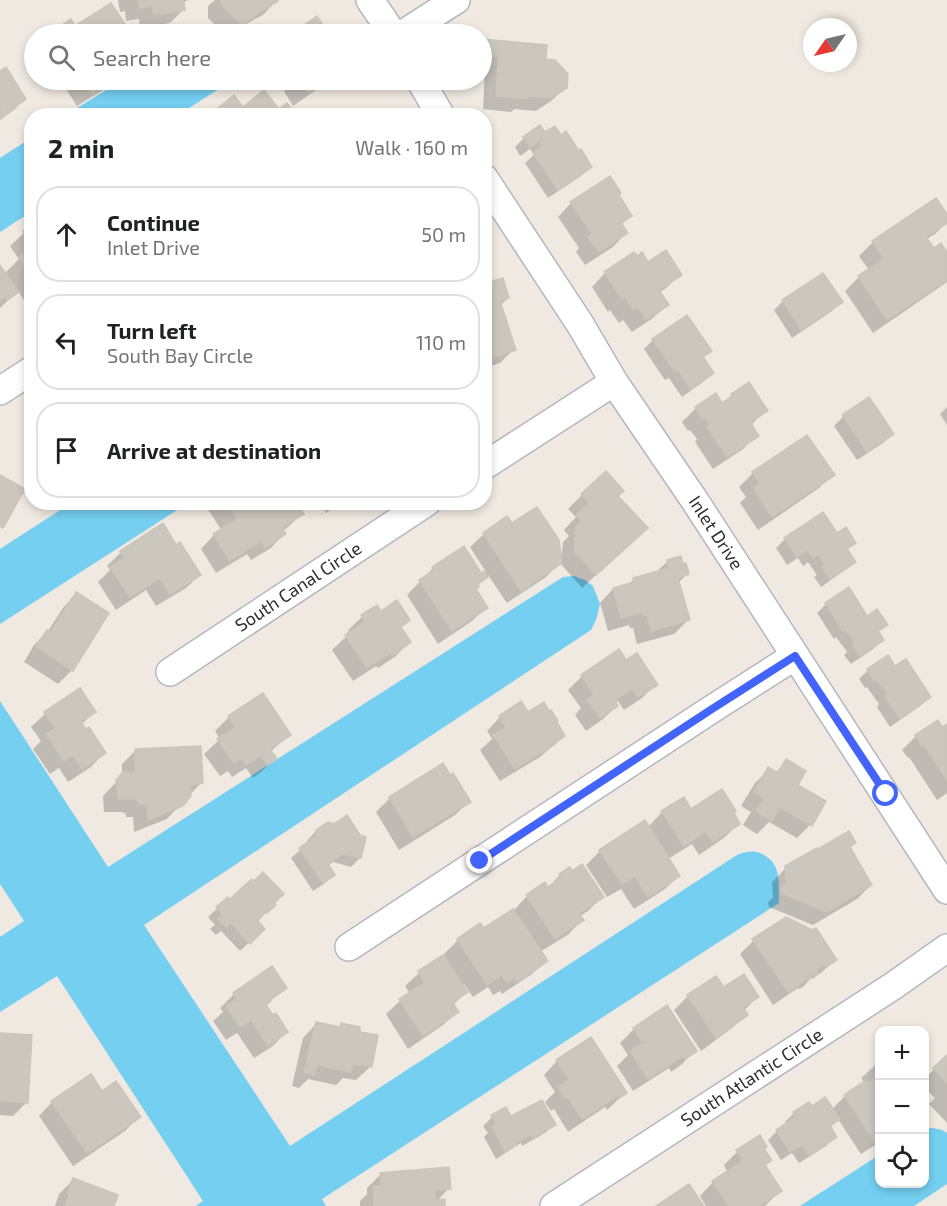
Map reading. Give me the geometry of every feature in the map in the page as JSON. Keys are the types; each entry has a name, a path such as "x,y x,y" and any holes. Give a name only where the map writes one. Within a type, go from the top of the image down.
{"street":[{"path":"370,0 386,24"},
{"path":"419,24 456,0"},
{"path":"424,90 431,108"},
{"name":"Inlet Drive","path":"492,190 580,324 614,382 695,501 947,890"},
{"path":"0,391 24,375"},
{"path":"492,461 614,382"},
{"name":"South Canal Circle","path":"170,672 415,510"},
{"path":"349,947 795,656"},
{"name":"South Atlantic Circle","path":"555,1206 873,999 947,948"}],"water":[{"path":"106,90 217,90 189,108 77,108"},
{"path":"24,143 24,217 0,232 0,158"},
{"path":"60,510 177,510 0,624 0,549"},
{"path":"574,576 593,586 600,604 591,630 144,925 290,1146 737,855 757,852 773,862 778,874 779,903 322,1199 326,1206 196,1206 203,1201 57,976 0,1012 0,937 24,921 0,884 0,701 108,867 563,577"},
{"path":"929,1128 947,1133 947,1184 914,1206 800,1206 875,1158 875,1188 929,1188"}],"building":[{"path":"138,0 184,0 185,10 154,15 152,6 140,8"},
{"path":"221,0 278,1 243,24 221,4"},
{"path":"111,3 125,24 78,24"},
{"path":"317,16 322,24 305,24"},
{"path":"71,19 74,24 63,24"},
{"path":"492,40 547,45 546,59 555,60 568,74 567,88 551,98 527,96 527,99 496,96 498,57 492,56"},
{"path":"6,67 26,99 1,118 0,71"},
{"path":"264,90 278,108 218,108 234,95 243,107"},
{"path":"287,103 291,108 280,108"},
{"path":"540,125 545,132 555,126 561,135 566,131 592,167 558,190 533,153 543,146 539,141 530,148 523,137"},
{"path":"610,176 632,216 621,223 628,233 599,252 588,237 592,234 570,202"},
{"path":"936,198 947,214 947,223 926,237 934,248 941,243 947,252 947,280 887,320 858,276 884,259 872,241"},
{"path":"666,250 682,275 659,290 669,305 646,320 638,307 633,310 625,297 622,299 604,272 634,252 637,256 642,252 648,262"},
{"path":"24,254 24,266 18,257"},
{"path":"0,265 19,292 7,300 4,297 0,300"},
{"path":"823,273 843,302 801,330 782,300"},
{"path":"503,278 509,298 500,301 516,350 492,358 492,281"},
{"path":"687,315 712,351 703,357 714,373 691,389 678,370 675,372 652,339"},
{"path":"749,382 768,411 750,422 759,436 727,457 707,427 710,425 705,417 702,419 695,407 716,393 722,403"},
{"path":"869,397 894,434 867,452 842,415"},
{"path":"807,435 835,475 772,517 753,488 760,483 752,472"},
{"path":"606,471 624,491 618,496 648,528 596,575 574,551 576,526 582,521 576,515 589,503 581,494"},
{"path":"0,475 24,488 24,491 3,528 0,526"},
{"path":"537,507 559,540 562,563 521,591 483,533 507,516 512,523"},
{"path":"231,510 301,510 304,514 282,527 286,534 265,548 261,541 230,561 213,534 237,519"},
{"path":"823,512 837,533 846,527 856,543 847,549 856,562 830,579 822,567 825,565 818,554 813,558 808,550 797,557 784,538"},
{"path":"163,523 176,545 180,542 201,575 170,594 160,578 130,597 110,567 125,558 120,551"},
{"path":"464,546 481,573 484,571 488,577 478,584 479,587 476,589 488,608 452,631 419,580 435,570 432,567"},
{"path":"681,556 689,574 678,578 690,620 651,631 647,615 643,616 643,612 621,618 613,588 634,582 633,578 669,568 667,560"},
{"path":"849,587 867,616 877,609 888,625 878,631 884,640 860,656 852,644 855,643 846,630 843,631 825,603"},
{"path":"76,592 109,613 73,671 36,647 47,630 51,632"},
{"path":"397,600 410,620 401,627 411,642 392,656 390,653 367,668 345,635 365,621 361,615 377,605 381,611"},
{"path":"619,649 626,660 637,653 658,685 638,697 632,689 615,700 618,706 600,718 587,700 594,695 581,675"},
{"path":"888,655 895,666 906,659 931,697 900,719 885,696 888,695 877,679 874,681 867,669"},
{"path":"80,688 96,712 81,722 86,729 89,727 106,753 82,769 73,755 64,761 46,734 55,728 44,712"},
{"path":"263,693 291,735 270,749 277,759 267,765 261,755 246,765 242,758 234,763 217,739 235,727 228,716"},
{"path":"521,701 528,712 544,702 558,721 565,736 515,769 493,735 506,727 499,716"},
{"path":"938,720 942,727 947,724 947,780 915,735"},
{"path":"201,746 203,783 190,785 191,796 183,806 148,820 147,804 139,804 136,799 118,799 116,780 123,772 135,772 135,749"},
{"path":"786,759 806,771 798,785 826,801 812,826 780,807 772,821 756,811 764,798 754,792 768,767 778,773"},
{"path":"443,763 450,775 453,773 471,802 413,837 389,797"},
{"path":"722,789 736,811 734,813 740,824 713,842 706,831 684,846 661,811 684,797 691,809"},
{"path":"347,815 360,835 366,837 361,858 343,854 328,864 335,875 323,883 299,848 315,837 316,830 328,822 334,824"},
{"path":"645,820 680,876 648,897 635,876 622,884 599,850"},
{"path":"849,831 856,843 850,847 872,885 827,912 783,894 782,886 786,884 785,866"},
{"path":"582,864 604,897 579,913 584,920 555,939 526,895 545,882 548,887 562,877 559,874 570,867 572,871"},
{"path":"263,872 284,894 274,903 276,905 257,920 265,929 250,944 231,923 226,927 218,919 223,915 216,907 228,897 230,899"},
{"path":"513,909 548,961 517,982 514,978 507,983 502,975 487,985 457,939 480,923 484,928"},
{"path":"786,917 812,930 816,928 837,960 816,970 818,973 814,976 811,973 811,977 788,992 752,939"},
{"path":"443,955 468,992 452,1002 459,1012 423,1036 399,999 425,983 418,971"},
{"path":"272,966 287,988 266,1005 273,1015 276,1013 288,1032 268,1046 251,1020 240,1027 226,1006 237,999 233,993"},
{"path":"744,974 759,997 743,1007 748,1015 716,1038 687,995 716,976 724,987"},
{"path":"667,1005 697,1051 685,1059 683,1056 648,1079 630,1051 643,1043 633,1028"},
{"path":"316,1022 340,1027 341,1023 360,1027 360,1032 378,1035 372,1067 353,1064 351,1072 317,1065 314,1075 304,1072"},
{"path":"0,1033 32,1035 28,1103 0,1101"},
{"path":"591,1037 627,1093 621,1097 619,1095 582,1119 568,1097 565,1099 558,1087 569,1079 556,1060"},
{"path":"947,1055 947,1083 933,1068"},
{"path":"91,1074 102,1091 116,1081 141,1117 87,1153 51,1101"},
{"path":"875,1077 875,1142 844,1095 865,1081 867,1083"},
{"path":"825,1097 840,1119 830,1126 837,1137 809,1156 802,1145 790,1152 776,1130 796,1117 793,1112 809,1102 812,1106"},
{"path":"542,1100 556,1125 532,1138 530,1135 505,1151 492,1127 496,1124 491,1115 506,1107 511,1116"},
{"path":"760,1135 767,1147 764,1149 772,1160 765,1165 782,1191 759,1206 729,1206 712,1181 743,1161 736,1150"},
{"path":"449,1167 451,1189 435,1190 436,1200 445,1199 445,1206 374,1206 373,1186 381,1186 380,1173"},
{"path":"73,1178 118,1195 114,1206 65,1206"},
{"path":"689,1184 704,1206 656,1206"}],"route":[{"path":"480,861 795,656 886,794"}]}
